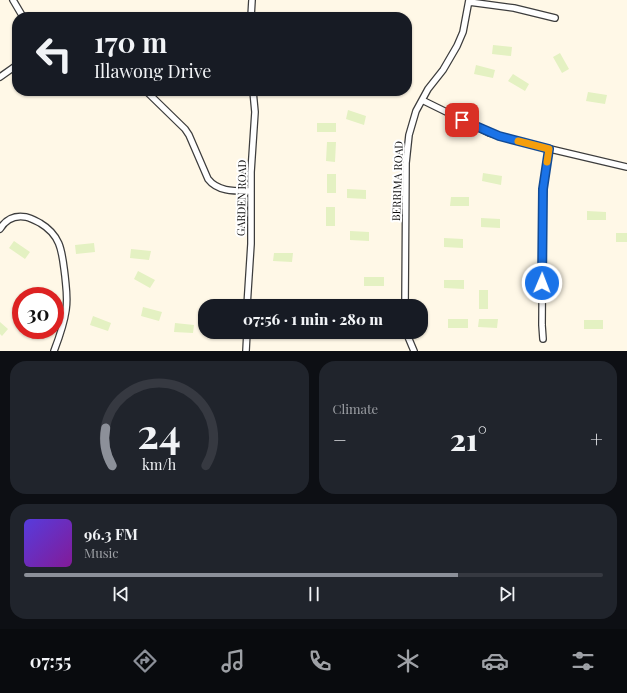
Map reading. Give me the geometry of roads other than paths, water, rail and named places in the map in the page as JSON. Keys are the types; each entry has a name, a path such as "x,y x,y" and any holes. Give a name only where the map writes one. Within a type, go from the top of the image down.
{"street":[{"path":"13,0 20,12"},
{"path":"251,12 252,0"},
{"path":"469,1 514,8 555,18"},
{"name":"BERRIMA ROAD","path":"405,299 407,148 412,123 428,89 451,58 457,46 463,32 469,1"},
{"path":"0,77 12,69"},
{"path":"151,96 185,128 208,179 212,184 220,188 250,191"},
{"name":"GARDEN ROAD","path":"247,299 251,244 250,191 255,112 253,96"},
{"path":"422,100 489,133 508,139 627,167"},
{"path":"543,339 543,189 549,149"},
{"path":"0,229 10,219 28,217 36,220 51,231 59,241 67,298 64,323 54,351"},
{"path":"246,351 247,339"},
{"path":"409,339 414,351"}]}
